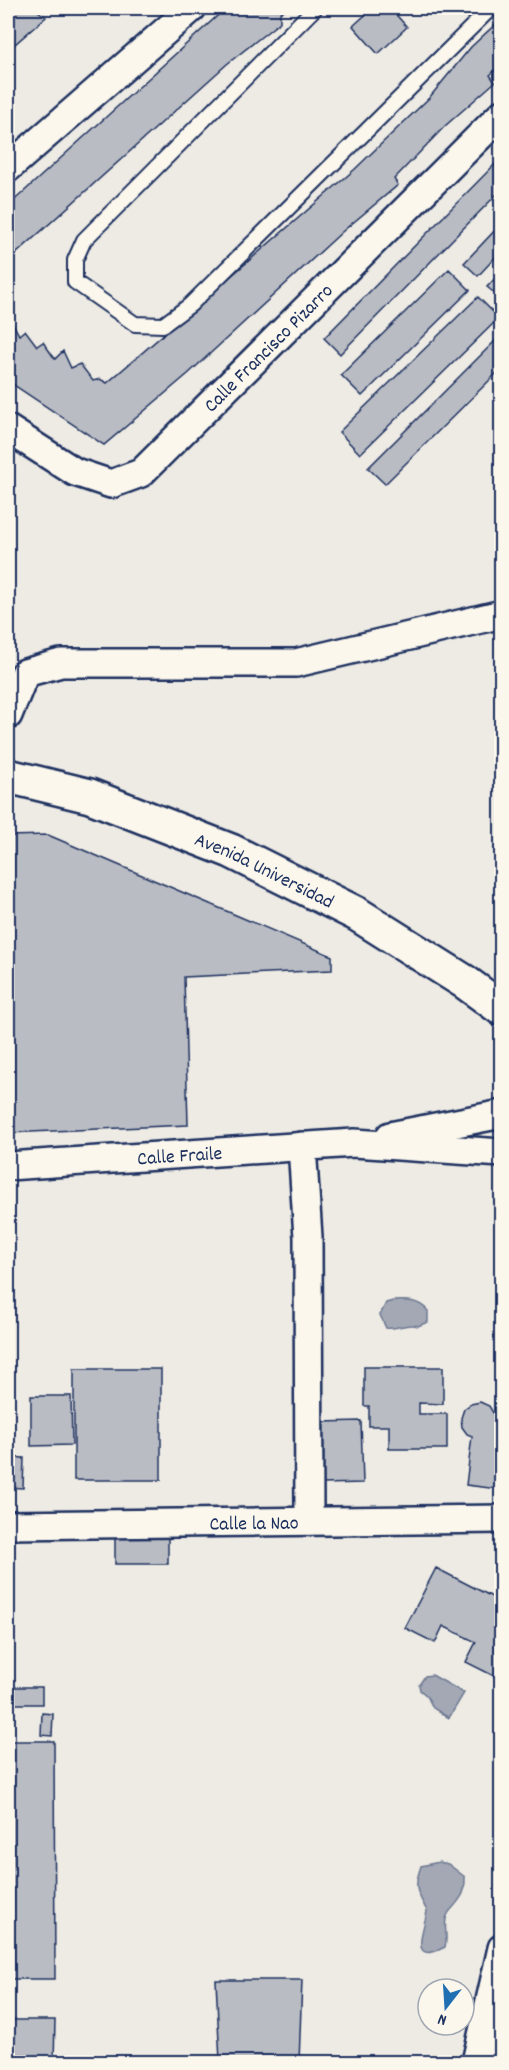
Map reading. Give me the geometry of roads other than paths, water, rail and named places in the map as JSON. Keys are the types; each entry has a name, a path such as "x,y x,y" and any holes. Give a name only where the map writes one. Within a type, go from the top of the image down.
{"main road":[{"name":"Avenida Universidad","path":"8,776 90,796 231,851 357,914 465,982 501,1009"}],"street":[{"path":"8,168 192,8"},
{"name":"Calle Francisco Pizarro","path":"8,429 75,472 111,484 141,473 501,114"},
{"path":"8,715 25,673 61,663 296,663 501,614"},
{"name":"Calle Fraile","path":"354,1143 501,1114"},
{"name":"Calle Fraile","path":"8,1166 354,1143 501,1153"},
{"path":"302,1146 308,1238 309,1521"},
{"name":"Calle la Nao","path":"8,1525 501,1519"},
{"path":"476,2062 501,1948"}],"lane":[{"path":"315,8 84,240 75,260 75,282 135,324 164,325 190,305 490,8"}]}
